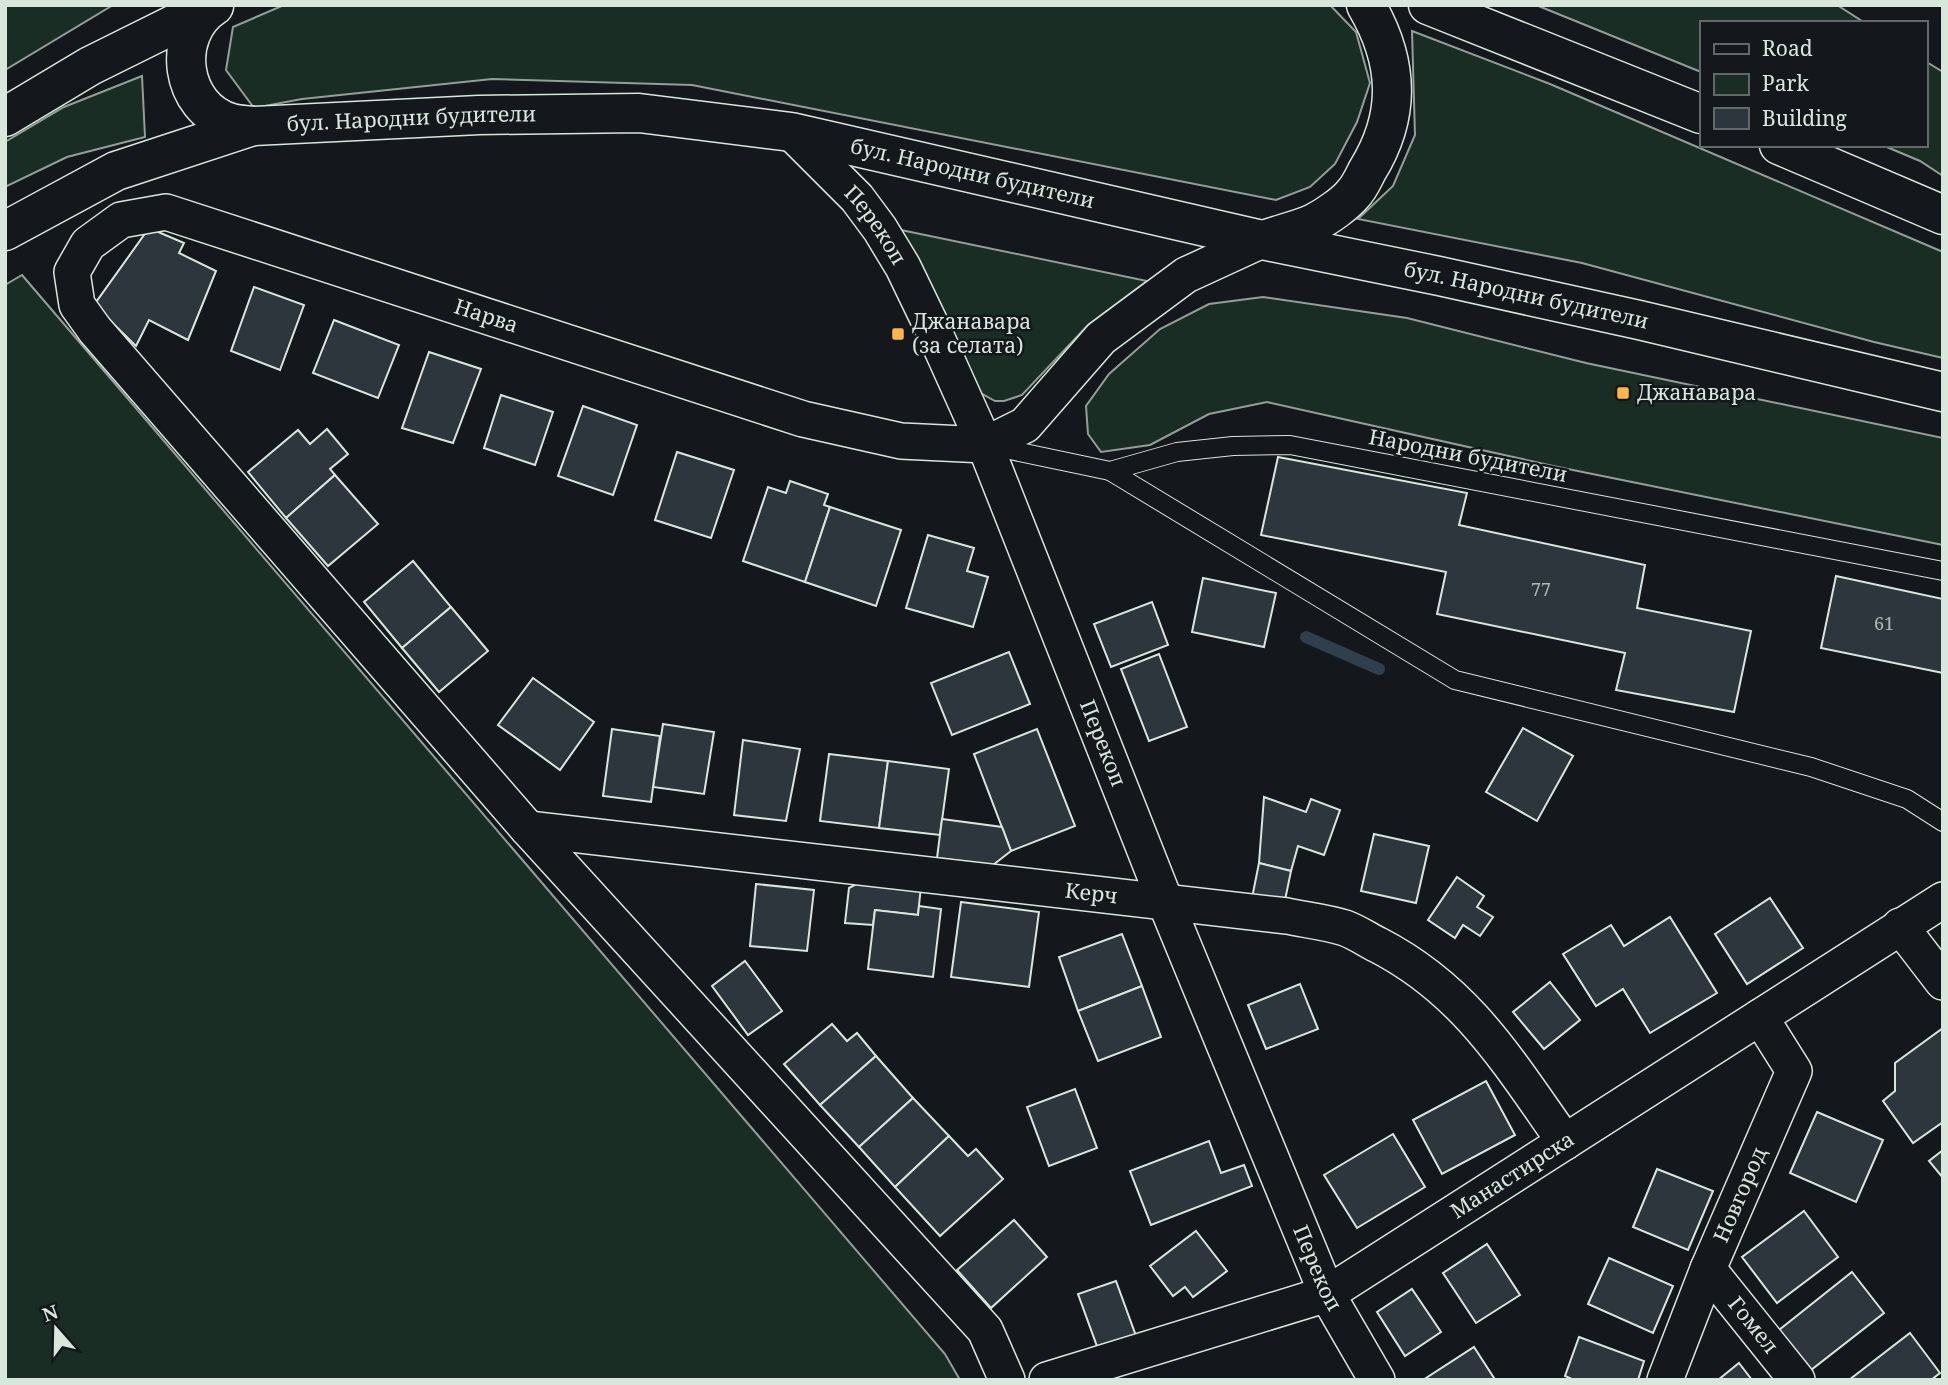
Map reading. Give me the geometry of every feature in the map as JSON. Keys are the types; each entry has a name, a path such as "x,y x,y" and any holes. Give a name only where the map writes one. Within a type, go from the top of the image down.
{"main road":[{"path":"5,117 90,66 214,5"},
{"path":"214,5 194,28 187,46 187,77 200,102 211,112 231,123 253,126"},
{"path":"1262,240 1315,223 1352,195 1373,162 1387,132 1393,96 1390,61 1380,28 1366,5"},
{"path":"1428,5 1700,114"},
{"name":"бул. Народни будители","path":"5,230 116,171 253,126 479,115 639,113 791,132 1262,240 1639,320 1943,392"},
{"path":"1784,147 1943,215"}],"street":[{"name":"Перекоп","path":"791,132 857,198 880,229 909,279 985,445 1165,901 1327,1294 1377,1380"},
{"name":"Нарва","path":"985,445 901,441 803,419 166,212 121,220 88,244 72,272 76,305 94,330 528,829 985,1330 1007,1380"},
{"path":"985,445 1025,425 1101,338 1146,304 1186,275 1262,240"},
{"name":"Керч","path":"528,829 1165,901 1287,916 1346,929 1429,976 1461,1005 1496,1045 1565,1142"},
{"name":"Манастирска","path":"1047,1380 1327,1294 1943,900"},
{"path":"1900,926 1943,982"},
{"name":"Новгород","path":"1665,1380 1708,1269 1794,1072 1760,1017"},
{"name":"Гомел","path":"1708,1269 1797,1380"}],"lane":[{"name":"Народни будители","path":"985,445 1110,471 1177,452 1233,446 1290,445 1943,571"},
{"path":"1110,471 1455,680 1811,767 1907,799 1943,822"}],"green space":[{"path":"5,5 113,5 5,70"},
{"path":"284,5 1330,5 1356,32 1370,83 1357,122 1335,164 1310,187 1276,200 692,85 492,79 302,99 254,108 226,70 233,27"},
{"path":"1536,5 1837,5 1862,21 1700,21 1700,72"},
{"path":"1412,31 1550,84 1943,252 1943,358 1582,263 1358,219 1393,186 1415,135"},
{"path":"1927,62 1943,72 1943,176 1920,161 1887,147 1927,147"},
{"path":"142,76 145,137 67,157 5,187 5,142 64,107"},
{"path":"901,230 1147,281 1088,325 1022,395 995,401 977,391"},
{"path":"22,275 945,1354 960,1380 5,1380 5,285"},
{"path":"1263,297 1407,318 1586,363 1943,438 1943,545 1558,467 1267,402 1209,414 1150,445 1101,452 1088,434 1086,406 1109,374 1160,329 1209,304"}],"building":[{"path":"149,228 184,243 179,253 216,271 188,340 149,320 136,346 94,305"},
{"path":"254,287 304,305 280,370 231,351"},
{"path":"334,320 399,345 378,398 313,373"},
{"path":"429,352 481,369 453,443 402,428"},
{"path":"501,395 553,412 535,465 484,448"},
{"path":"583,406 637,425 613,495 558,476"},
{"path":"327,429 348,454 330,469 335,475 286,518 248,472 298,430 310,444"},
{"path":"677,452 734,470 711,538 655,520"},
{"path":"1278,457 1467,493 1459,525 1645,565 1637,608 1751,631 1734,712 1616,690 1625,653 1437,614 1446,572 1261,535"},
{"path":"335,475 378,524 328,566 286,518"},
{"path":"790,481 828,494 824,505 830,507 805,582 743,561 768,487 786,493"},
{"path":"830,507 901,530 876,606 805,582"},
{"path":"928,535 974,548 967,571 988,577 973,627 906,608"},
{"path":"413,561 451,607 402,648 364,602"},
{"path":"1836,576 1943,599 1943,673 1821,648"},
{"path":"1203,578 1276,593 1264,647 1192,632"},
{"path":"1152,602 1168,645 1111,667 1094,624"},
{"path":"451,607 488,651 439,692 402,648"},
{"path":"1009,652 1030,704 952,735 931,683"},
{"path":"1159,654 1187,727 1149,741 1121,669"},
{"path":"533,678 594,722 560,770 498,725"},
{"path":"663,724 714,732 704,794 653,787"},
{"path":"1523,728 1573,756 1537,821 1486,792"},
{"path":"612,729 660,736 651,802 603,796"},
{"path":"1037,729 1075,826 1011,851 974,754"},
{"path":"743,740 800,749 786,821 734,815"},
{"path":"829,754 888,761 879,828 820,821"},
{"path":"888,761 949,769 940,835 879,828"},
{"path":"1264,797 1306,812 1311,799 1340,810 1324,855 1298,846 1291,871 1259,863"},
{"path":"942,819 1002,827 1011,851 993,865 937,858"},
{"path":"1374,834 1429,846 1416,903 1361,891"},
{"path":"1259,863 1291,871 1284,905 1252,898"},
{"path":"1457,877 1484,896 1477,907 1493,917 1480,936 1463,925 1455,938 1428,920"},
{"path":"862,881 921,886 918,915 875,910 873,925 845,923 849,888"},
{"path":"756,884 814,890 807,951 750,946"},
{"path":"1770,898 1803,948 1747,984 1715,934"},
{"path":"961,902 1039,912 1029,987 951,977"},
{"path":"919,906 941,909 933,977 868,969 875,910 918,915"},
{"path":"1670,917 1717,993 1650,1033 1623,989 1596,1006 1563,954 1611,925 1624,946"},
{"path":"1122,934 1142,986 1078,1011 1059,957"},
{"path":"745,961 782,1011 748,1035 712,986"},
{"path":"1550,982 1580,1020 1544,1049 1513,1012"},
{"path":"1300,984 1318,1029 1266,1049 1248,1005"},
{"path":"1142,986 1161,1037 1098,1061 1078,1011"},
{"path":"832,1024 847,1041 857,1033 876,1056 820,1105 784,1064"},
{"path":"1943,1028 1943,1122 1913,1143 1883,1101 1895,1091 1895,1063"},
{"path":"876,1056 913,1098 859,1147 820,1105"},
{"path":"1486,1081 1515,1135 1442,1174 1413,1120"},
{"path":"1075,1089 1097,1148 1049,1166 1027,1107"},
{"path":"913,1098 949,1136 895,1187 859,1147"},
{"path":"1817,1112 1883,1140 1856,1202 1790,1173"},
{"path":"1393,1134 1425,1187 1357,1228 1324,1175"},
{"path":"949,1136 968,1156 976,1149 1003,1179 940,1236 895,1187"},
{"path":"1209,1141 1221,1173 1244,1165 1252,1186 1151,1225 1130,1171"},
{"path":"1943,1150 1943,1178 1929,1161"},
{"path":"1657,1169 1713,1191 1688,1250 1633,1227"},
{"path":"1804,1211 1838,1257 1777,1303 1742,1257"},
{"path":"1014,1220 1047,1257 991,1308 957,1270"},
{"path":"1196,1231 1227,1271 1193,1297 1185,1287 1173,1296 1150,1266"},
{"path":"1487,1244 1520,1295 1476,1323 1443,1273"},
{"path":"1609,1258 1673,1286 1653,1333 1588,1304"},
{"path":"1852,1272 1884,1313 1811,1370 1779,1330"},
{"path":"1116,1281 1136,1336 1098,1349 1078,1294"},
{"path":"1412,1289 1441,1332 1405,1356 1377,1312"},
{"path":"1910,1333 1940,1373 1931,1380 1849,1380"},
{"path":"1579,1337 1644,1361 1638,1380 1574,1380 1565,1376"},
{"path":"1474,1347 1494,1378 1491,1380 1423,1380"},
{"path":"1739,1363 1752,1380 1718,1380"}],"waterway":[{"path":"1306,637 1379,669"}],"place":[{"name":"Джанавара (за селата)","path":"898,334"},
{"name":"Джанавара","path":"1623,393"}]}
